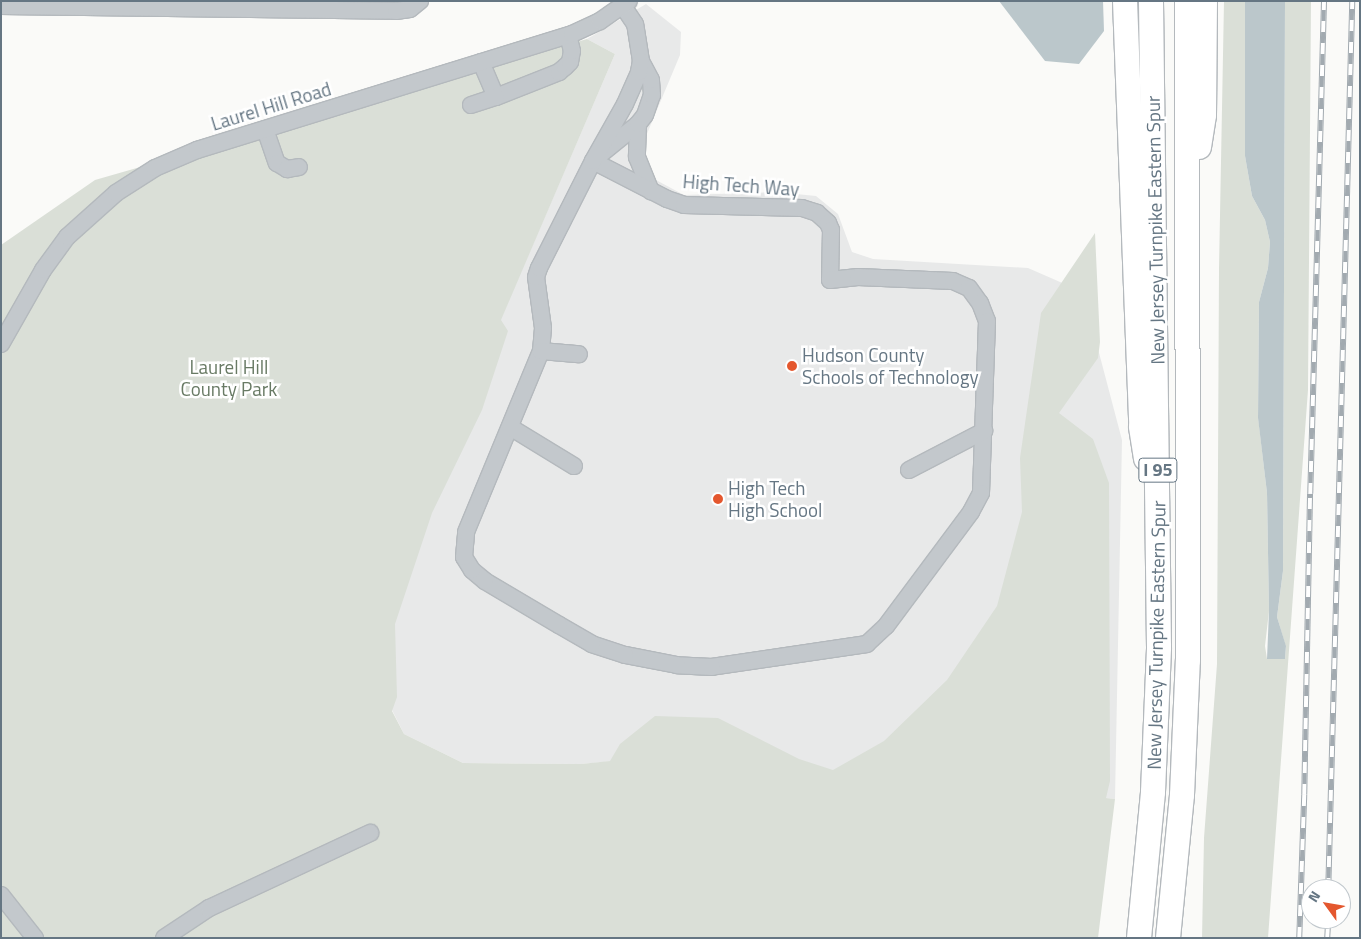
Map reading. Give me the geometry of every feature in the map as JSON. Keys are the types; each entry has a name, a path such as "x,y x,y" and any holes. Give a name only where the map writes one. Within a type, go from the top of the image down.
{"highway":[{"path":"1125,1 1141,426 1159,538"},
{"name":"New Jersey Turnpike Eastern Spur","path":"1139,938 1155,755 1159,538 1151,1"},
{"name":"New Jersey Turnpike Eastern Spur","path":"1168,938 1182,795 1188,660 1187,1"},
{"path":"1187,221 1204,115 1205,1"}],"street":[{"path":"3,5 404,10 415,7 420,1"},
{"path":"593,161 638,124 649,106 653,90 651,80 641,61 635,24 626,4"},
{"name":"Laurel Hill Road","path":"1,344 54,254 67,237 98,207 136,179 176,158 265,128 568,35 600,20 626,4"},
{"path":"471,105 559,72 570,62 572,51 568,35"},
{"path":"641,61 631,91 593,161 536,277 543,328 541,351 466,532 463,549 467,564 486,581 592,644 625,655 695,667 728,665 859,647 874,639 892,619 976,504 983,483 987,321 975,295 969,288 953,281 858,277 844,269 831,256"},
{"path":"481,62 496,97"},
{"path":"638,124 637,156 651,192"},
{"path":"265,128 277,163 287,169 299,167"},
{"name":"High Tech Way","path":"593,161 651,192 675,202 693,206 810,210 828,223 831,230 830,280 858,277"},
{"path":"541,351 579,354"},
{"path":"510,427 574,466"},
{"path":"909,470 984,432"},
{"path":"164,938 209,908 370,833"},
{"path":"1,895 35,938"}],"shaded area":[{"path":"999,1 1103,1 1104,31 1079,64 1045,61"},
{"path":"1245,1 1285,1 1283,571 1277,617 1286,646 1285,659 1267,659 1269,611 1267,493 1258,418 1259,302 1268,268 1270,242 1265,220 1252,196 1245,156"},
{"name":"Hudson County Schools of Technology","path":"646,4 681,32 680,55 641,148 656,180 684,195 776,192 816,196 838,214 852,252 873,259 1028,268 1083,292 1122,440 1115,799 851,770 733,777 660,757 581,764 463,763 404,734 387,700 385,607 434,474 615,54 587,39"}],"green space":[{"path":"1224,1 1245,1 1245,156 1252,196 1265,220 1270,242 1268,268 1259,302 1258,417 1267,493 1269,611 1265,646 1267,659 1285,659 1286,647 1277,617 1283,571 1285,1 1311,1 1308,390 1268,938 1202,938 1204,838 1217,664 1219,269"},
{"name":"Laurel Hill County Park","path":"587,39 615,54 501,320 508,331 482,410 432,513 395,624 397,697 392,711 404,734 463,763 581,764 610,761 620,744 655,716 718,718 799,759 833,770 884,741 947,680 997,606 1022,512 1020,458 1041,313 1095,233 1100,342 1098,358 1059,413 1093,439 1109,483 1110,781 1106,798 1115,799 1098,938 1,938 1,245 95,180"}],"railway":[{"path":"1299,938 1324,1"},
{"path":"1328,879 1352,1"},
{"path":"1327,929 1327,938"}],"place":[{"name":"Hudson County Schools of Technology","path":"792,366"},
{"name":"High Tech High School","path":"718,499"}]}
